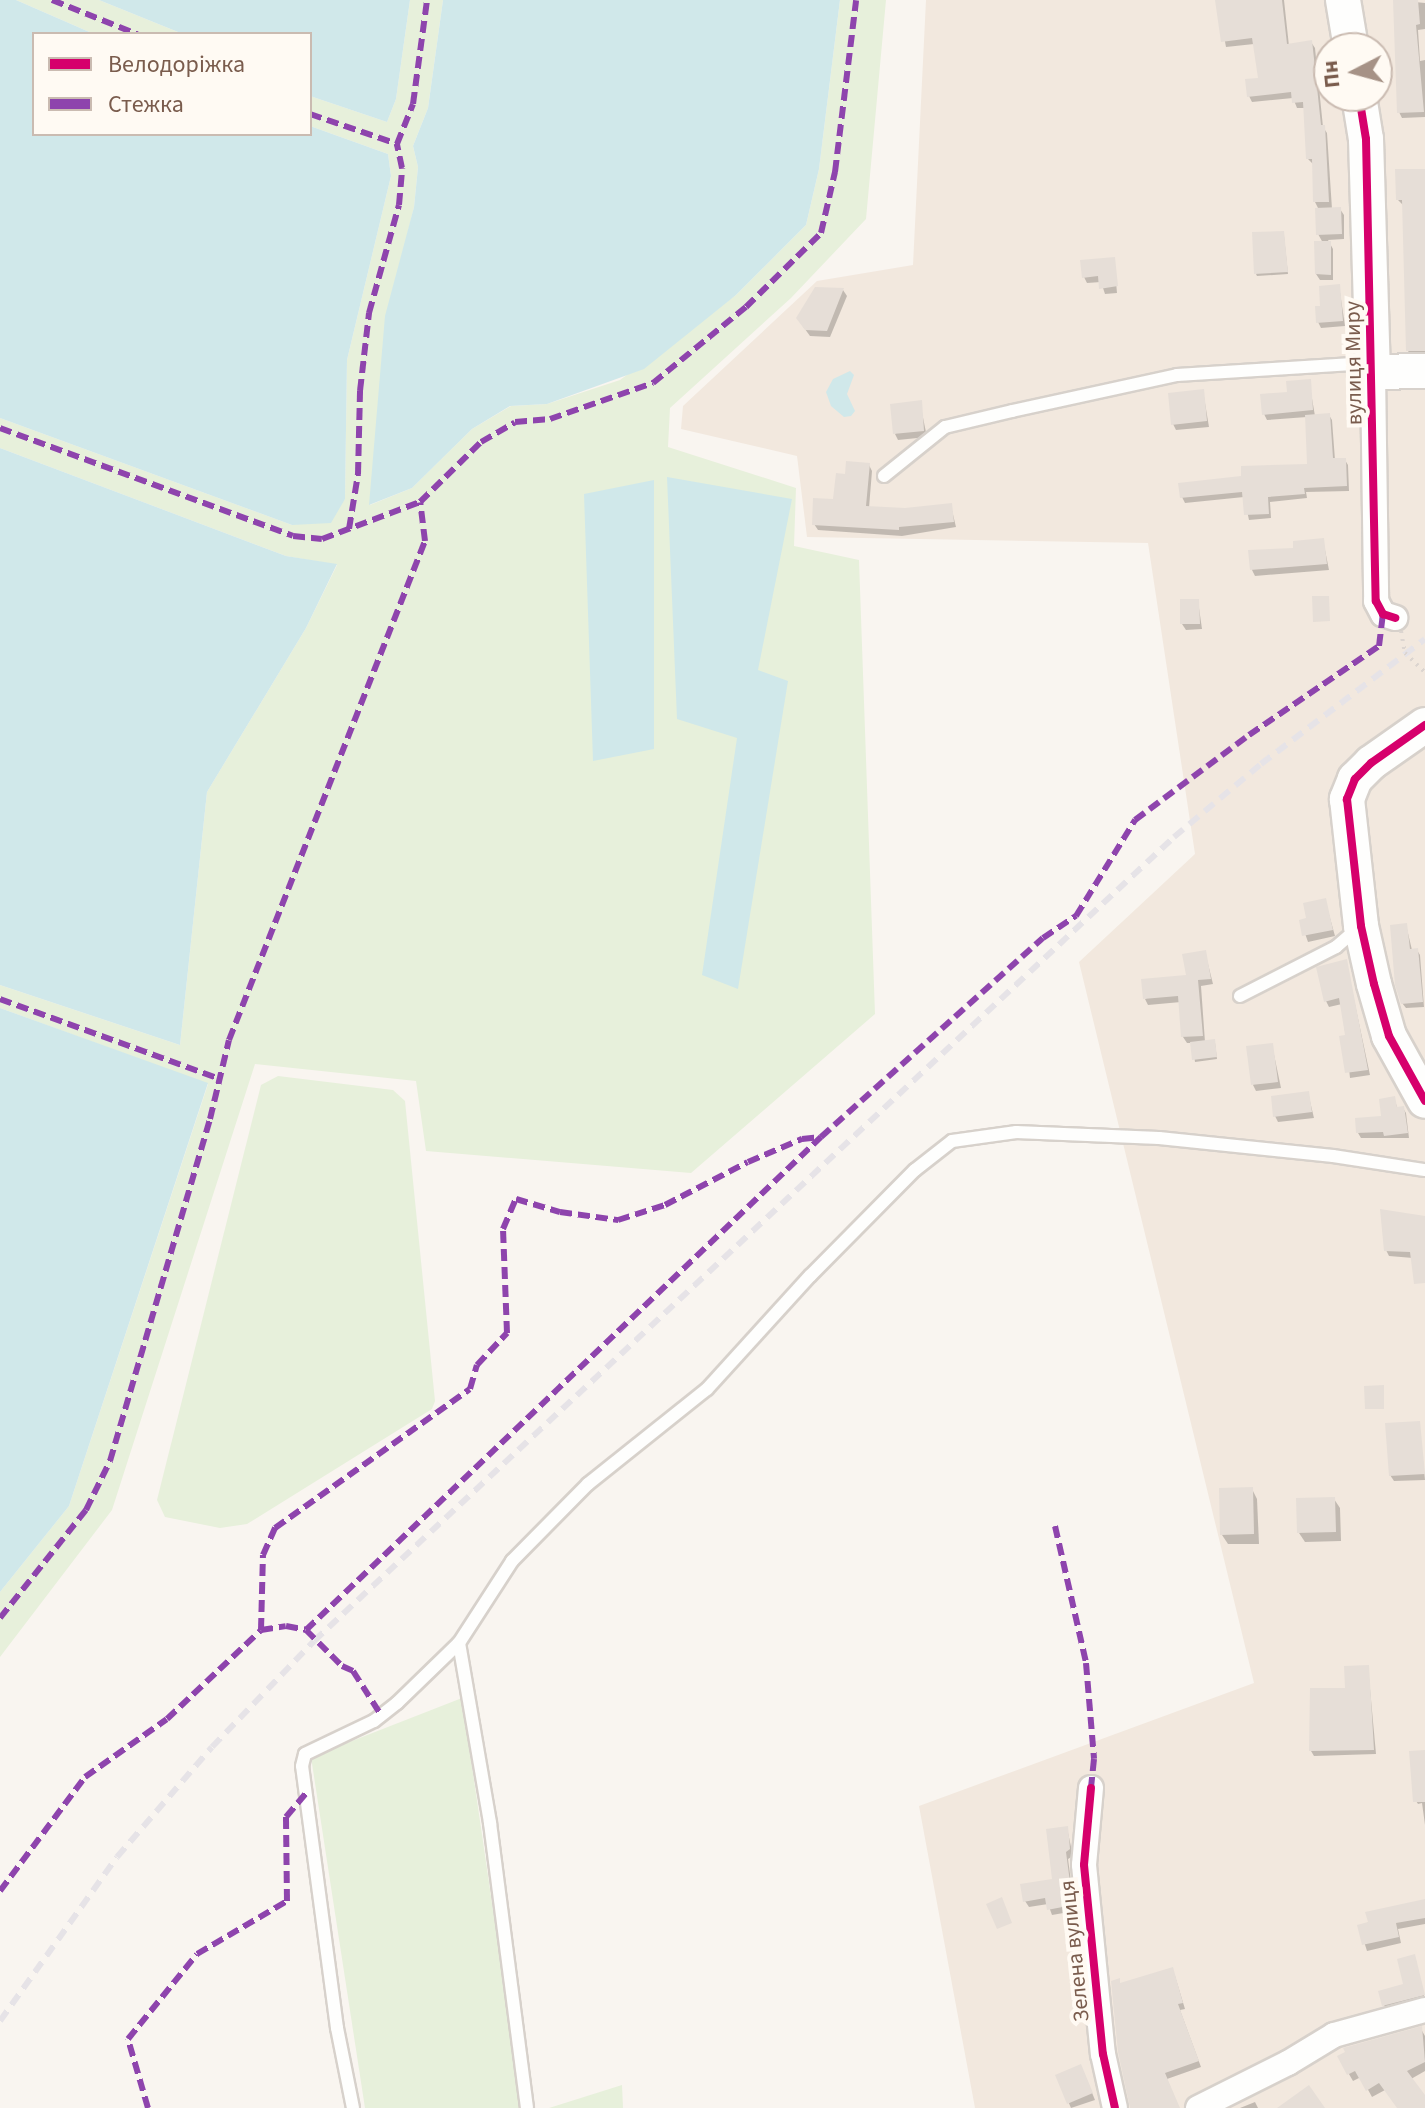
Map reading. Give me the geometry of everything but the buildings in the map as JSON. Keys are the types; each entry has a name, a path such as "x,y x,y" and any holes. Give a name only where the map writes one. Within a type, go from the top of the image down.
{"street":[{"path":"1343,0 1348,32"},
{"name":"вулиця Миру","path":"1362,112 1366,139 1373,368 1376,601 1383,614 1398,624"},
{"name":"вулиця Миру","path":"1373,368 1425,371"},
{"path":"1425,725 1371,763 1355,779 1347,799 1361,926 1389,1036 1425,1101"},
{"name":"Зелена вулиця","path":"1091,1788 1084,1865 1103,2054 1115,2108"},
{"path":"1198,2108 1288,2063 1334,2035 1425,2010"}],"lane":[{"name":"вулиця Миру","path":"884,476 945,427 1012,411 1177,375 1373,368"},
{"path":"1240,996 1336,947 1361,926"},
{"path":"353,2108 337,2028 302,1760 311,1750 374,1721 459,1643 512,1561 588,1484 707,1389 810,1276 915,1170 952,1141 1016,1132 1159,1138 1333,1156 1425,1170"},
{"path":"459,1643 490,1823 527,2108"}],"path":[{"path":"1398,624 1405,653 1425,672"}],"shaded area":[{"path":"926,0 1425,0 1425,2108 975,2108 919,1806 1254,1683 1079,962 1195,854 1148,543 807,537 797,456 681,429 683,406 817,281 913,265"}],"green space":[{"path":"16,0 99,0 178,32 89,32"},
{"path":"410,0 443,0 428,108 413,146 418,167 414,207 402,256 370,505 412,488 472,429 511,406 547,404 620,380 736,295 806,225 819,169 840,0 886,0 866,219 791,298 670,408 668,447 796,488 794,546 859,560 875,1014 691,1173 426,1151 416,1081 255,1064 112,1510 0,1657 0,1592 69,1506 208,1084 0,1008 0,985 180,1045 207,792 306,628 337,565 286,556 0,448 0,418 292,525 345,499 347,360 391,176 388,154 312,127 312,97 387,122 396,99"},
{"path":"278,1076 393,1090 405,1101 435,1401 432,1409 247,1524 220,1528 165,1517 157,1500 261,1085"},
{"path":"462,1698 522,2108 365,2108 311,1757"},
{"path":"622,2085 623,2108 549,2108"}],"water":[{"path":"0,0 16,0 89,32 32,32 32,136 312,136 312,127 388,154 391,176 347,360 345,499 331,523 292,525 0,418"},
{"path":"99,0 410,0 396,99 387,122 312,97 312,32 178,32"},
{"path":"443,0 840,0 819,169 806,225 736,295 644,369 547,404 510,406 472,429 412,488 369,505 385,316 414,207 418,167 413,146 428,108"},
{"path":"850,371 854,375 847,394 855,411 851,416 844,417 831,406 826,392 833,379"},
{"path":"0,448 286,556 337,564 306,628 207,792 180,1045 0,985"},
{"path":"667,477 792,499 758,670 788,681 738,989 702,975 737,738 677,719"},
{"path":"654,480 654,749 593,761 584,494"},
{"path":"0,1008 208,1083 69,1506 0,1592"}],"railway":[{"path":"0,2021 117,1857 212,1747 314,1641 1174,837 1261,764 1425,639"}],"marked path":[{"path":"52,0 132,32"},
{"path":"349,529 358,474 360,391 369,313 399,205 402,168 397,144 413,104 427,0"},
{"path":"0,428 293,536 322,539 420,502 481,442 515,422 550,419 653,383 746,307 821,233 835,172 856,0"},
{"path":"312,115 397,144"},
{"path":"0,1618 86,1510 110,1461 210,1119 229,1040 425,541 420,502"},
{"path":"0,1891 85,1777 167,1719 261,1630 263,1555 275,1528 470,1389 477,1365 507,1333 503,1229 516,1199 560,1212 618,1220 665,1205 748,1162 802,1139 821,1137 1043,938 1076,916 1135,820 1249,735 1379,646 1383,614"},
{"path":"0,999 220,1079"},
{"path":"261,1630 286,1626 306,1630 821,1137"},
{"path":"1055,1526 1086,1663 1094,1759 1091,1788"},
{"path":"306,1630 342,1666 353,1671 381,1715"},
{"path":"148,2108 128,2039 197,1954 287,1901 286,1817 306,1793"}],"cycle path":[{"path":"1362,112 1366,139 1376,601 1383,614 1395,618"},
{"path":"1425,725 1371,763 1355,779 1347,799 1361,926 1374,984 1389,1036 1425,1101"},
{"path":"1091,1788 1084,1865 1103,2054 1115,2108"}]}
